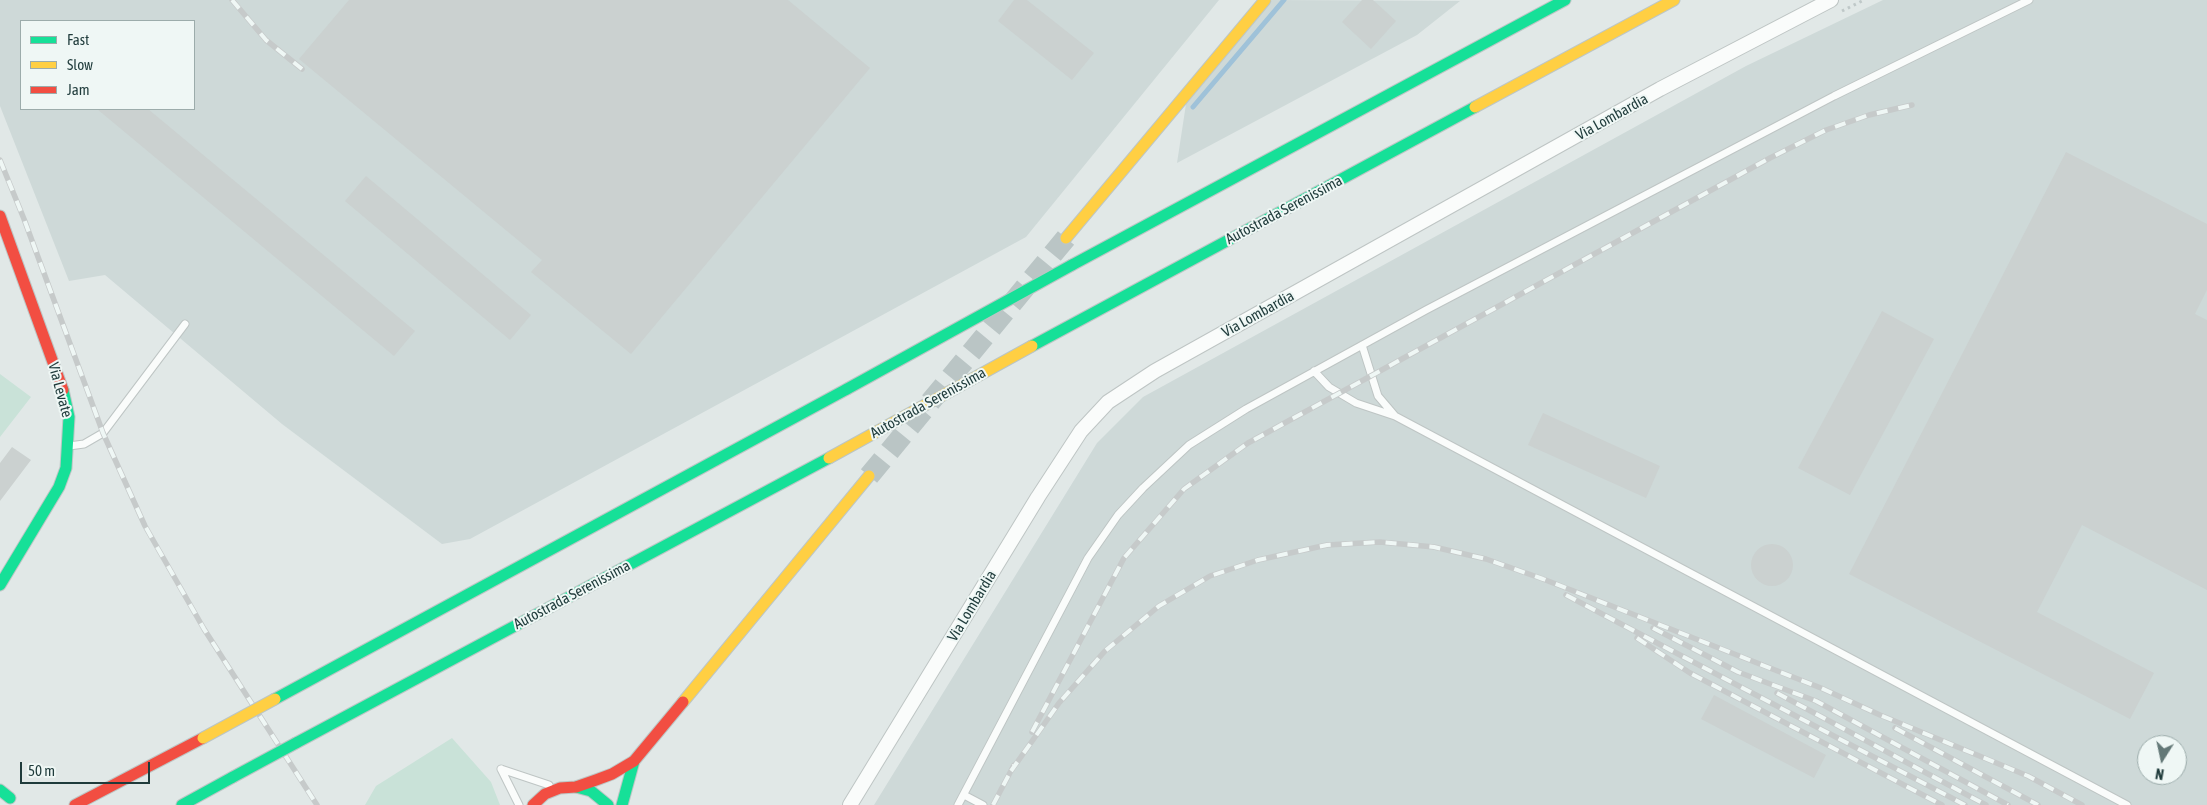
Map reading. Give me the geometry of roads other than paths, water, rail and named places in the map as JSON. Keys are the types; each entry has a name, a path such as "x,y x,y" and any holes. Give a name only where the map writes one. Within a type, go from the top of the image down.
{"main road":[{"path":"1066,238 1265,0"},
{"path":"75,805 203,738 1072,265 1564,0"},
{"name":"Autostrada Serenissima","path":"182,805 829,458 1032,346 1674,0"},
{"name":"Via Levate","path":"0,216 62,386 69,417 69,446 66,468 59,487 0,585"},
{"path":"533,805 545,794 560,788 576,787 612,774 634,761 869,476"},
{"path":"622,805 634,761"},
{"path":"576,787 591,791 608,805"},
{"path":"0,790 10,798"}],"street":[{"name":"Via Lombardia","path":"850,805 1038,497 1081,431 1108,402 1155,371 1643,99 1831,0"}],"lane":[{"path":"958,805 1088,558 1118,515 1143,488 1189,445 1246,409 1362,345 1834,96 2029,0"},
{"path":"69,446 84,444 103,433 186,324"},
{"path":"1362,345 1378,396 1395,416"},
{"path":"1314,371 1329,387 1356,403 1395,416 2127,805"},
{"path":"519,805 501,769 560,788"},
{"path":"964,795 983,805"}],"waterway":[{"path":"1193,107 1284,0"}],"tunnel":[{"path":"869,476 1066,238"}],"railway":[{"path":"232,0 266,40 302,69"},
{"path":"1032,732 1124,558 1184,489 1248,443 1770,158 1826,130 1869,115 1912,105"},
{"path":"0,160 24,219 103,433 145,526 204,629 317,805"},
{"path":"1011,771 1059,703 1105,651 1159,606 1210,576 1258,560 1327,545 1380,542 1434,547 1486,559 1543,579 1821,688 1880,715 2028,776 2082,805"},
{"path":"1566,595 1965,805"},
{"path":"1653,628 1738,672 1816,701 2008,805"},
{"path":"1637,638 1690,673 1942,805"},
{"path":"1777,693 1986,805"},
{"path":"1895,728 2038,805"},
{"path":"993,805 1014,765"}]}
